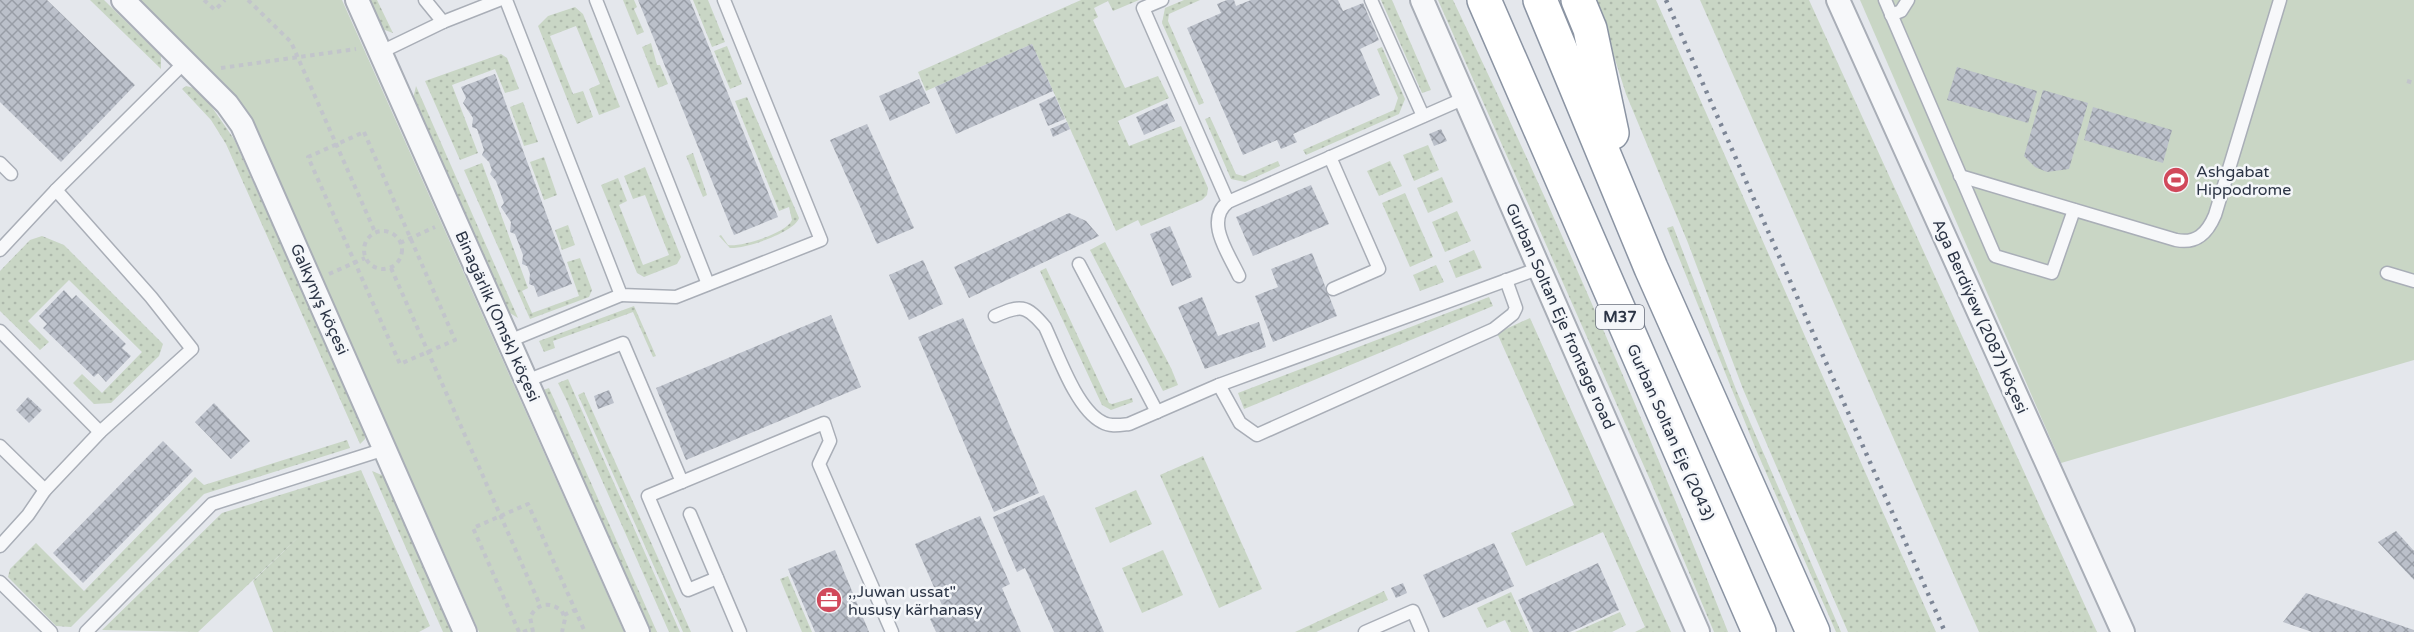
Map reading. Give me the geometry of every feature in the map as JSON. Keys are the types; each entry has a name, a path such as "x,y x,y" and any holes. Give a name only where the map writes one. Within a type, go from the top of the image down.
{"highway":[{"name":"Gurban Soltan Eje (2043)","path":"1484,0 1759,632"},
{"name":"M37","path":"1540,0 1651,268 1813,632"},
{"path":"1578,0 1590,29 1628,208"}],"street":[{"name":"Galkynyş köçesi","path":"123,0 227,104 253,146 465,632"},
{"name":"Binagärlik (Omsk) köçesi","path":"357,0 372,50 509,341 638,632"},
{"name":"Gurban Soltan Eje frontage road","path":"1422,0 1698,632"},
{"name":"Aga Berdiýew (2087) köçesi","path":"1838,0 2123,632"}],"lane":[{"path":"425,0 443,22"},
{"path":"372,50 499,0"},
{"path":"506,0 621,295"},
{"path":"596,0 708,284"},
{"path":"509,341 621,295 676,297 821,240 724,0"},
{"path":"1162,0 1143,8 1228,202"},
{"path":"1371,0 1423,116"},
{"path":"1885,0 1995,256 2052,273 2074,210"},
{"path":"1892,15 1901,10 1908,0"},
{"path":"1960,176 2186,242 2204,234 2215,215 2280,0"},
{"path":"0,250 56,190 186,61"},
{"path":"1239,276 1217,228 1216,217 1220,208 1228,202 1466,98"},
{"path":"1330,157 1379,269 1334,289"},
{"path":"0,163 11,174"},
{"path":"0,546 28,515 45,490 100,432 192,349 151,297 56,190"},
{"path":"1080,264 1157,412"},
{"path":"995,316 1014,308 1026,308 1036,317 1044,327 1081,402 1102,422 1116,426 1129,424 1219,385 1540,268"},
{"path":"2387,273 2413,278"},
{"path":"1219,385 1240,423 1257,435 1494,329 1513,314 1516,308 1506,280"},
{"path":"0,331 100,432"},
{"path":"526,381 623,343 682,482"},
{"path":"717,578 688,590 648,496 824,423 830,441 819,464 892,632"},
{"path":"0,446 45,490"},
{"path":"86,632 212,504 385,449"},
{"path":"690,514 740,632"},
{"path":"0,582 51,632"},
{"path":"1365,632 1413,611 1422,632"}],"path":[{"path":"204,0 215,10 225,0"},
{"path":"248,0 291,42 375,232"},
{"path":"212,70 298,57 372,50"},
{"path":"2407,81 2414,82"},
{"path":"364,132 455,340 400,364 308,157 336,145 364,132"},
{"path":"400,243 441,224"},
{"path":"375,232 392,233 400,243 402,255 390,268 374,268 365,258 364,245 375,232"},
{"path":"323,276 365,258"},
{"path":"390,268 540,605"},
{"path":"540,605 530,617 532,630 521,632 473,528 528,504 585,632"},
{"path":"540,605 556,606 564,615 565,627 562,632"},
{"path":"564,615 575,610"}],"green space":[{"path":"90,0 104,0 161,56 161,69"},
{"path":"139,0 342,0 624,632 479,632 259,135 225,84"},
{"path":"369,0 377,0 393,33 382,29"},
{"path":"623,0 634,0 637,7 634,9 644,32 637,35"},
{"path":"693,0 708,0 725,42 712,47"},
{"path":"1081,0 1139,0 1113,11 1108,1 1094,8 1098,17 1093,20 1125,88 1158,76 1169,98 1118,121 1129,146 1181,126 1208,188 1207,195 1202,200 1141,226 1138,220 1116,231 1032,44 926,91 918,72"},
{"path":"1184,0 1200,0 1169,14 1168,21 1204,103 1199,105 1162,23 1165,8"},
{"path":"1381,0 1392,0 1431,90 1422,93"},
{"path":"1438,0 1453,0 1526,156 1630,393 1728,632 1714,632 1651,482"},
{"path":"1596,0 1656,0 1936,632 1848,632 1743,389 1688,243 1626,94"},
{"path":"1700,0 1809,0 2097,632 1979,632"},
{"name":"Ashgabat Hippodrome","path":"1860,0 2414,0 2414,360 2061,463"},
{"path":"575,7 583,14 620,107 599,115 589,89 600,84 576,26 550,36 573,94 583,91 593,117 577,124 538,26 548,16"},
{"path":"651,43 657,65 660,65 668,84 658,88 642,47"},
{"path":"727,46 742,84 730,89 714,51"},
{"path":"1382,47 1405,99 1399,114 1306,155 1303,150 1394,110 1398,98 1377,49"},
{"path":"501,54 507,58 519,89 505,93 495,69 452,85 478,153 460,160 425,81"},
{"path":"186,86 194,88 209,103 234,139 365,432 365,439 360,444 226,144 211,120 182,89"},
{"path":"416,86 518,318 507,311 413,99"},
{"path":"747,97 799,218 789,229 769,239 747,246 730,248 719,236 721,235 728,245 743,244 782,230 792,220 789,207 779,211 735,101"},
{"path":"523,102 538,142 524,146 510,107"},
{"path":"1210,117 1236,174 1243,176 1278,161 1280,166 1245,182 1231,179 1205,119"},
{"path":"1428,145 1439,170 1414,181 1403,155"},
{"path":"693,153 707,195 703,197 686,156"},
{"path":"544,157 557,195 544,200 530,162"},
{"path":"1390,161 1402,186 1379,196 1367,171"},
{"path":"482,163 528,288 522,291 532,313 579,296 567,262 580,258 592,290 589,297 530,319 464,170"},
{"path":"645,167 681,257 677,264 644,277 637,273 601,185 618,178 627,201 619,205 643,265 669,255 645,195 633,199 624,176"},
{"path":"1442,177 1453,202 1428,213 1417,188"},
{"path":"1405,193 1433,257 1410,267 1382,203"},
{"path":"1457,211 1471,241 1445,252 1432,222"},
{"path":"568,225 575,245 562,250 555,230"},
{"path":"1673,226 1737,392 1841,632 1836,632 1757,452 1667,228"},
{"path":"42,236 64,245 163,344 159,356 111,403 94,404 73,383 82,374 102,393 142,352 69,280 28,321 49,342 40,350 0,311 0,271 30,240"},
{"path":"1105,242 1178,385 1163,391 1090,250"},
{"path":"1474,250 1482,268 1456,278 1449,261"},
{"path":"1436,265 1444,282 1420,291 1413,275"},
{"path":"1046,268 1109,403 1132,398 1133,402 1111,410 1102,405 1040,271"},
{"path":"1489,297 1493,306 1244,409 1238,393"},
{"path":"634,306 656,356 653,357 633,312 553,341 555,348 544,352 539,341"},
{"path":"1530,318 1671,632 1635,632 1645,627 1603,532 1526,566 1511,533 1574,505 1497,333"},
{"path":"568,379 680,632 669,632 558,383"},
{"path":"549,388 657,632 650,632 543,390"},
{"path":"584,392 691,632 683,632 578,395"},
{"path":"347,440 350,448 204,494 71,627 56,626 8,577 10,569 36,543 84,591 195,477 204,485"},
{"path":"1203,456 1262,589 1219,608 1160,475"},
{"path":"361,470 430,626 419,632 273,632 253,581 305,531 198,632 102,630 222,513"},
{"path":"372,471 384,476 454,632 443,632"},
{"path":"1136,490 1152,524 1110,543 1095,508"},
{"path":"1163,550 1183,595 1142,613 1122,568"},
{"path":"788,576 812,632 802,632 780,579"},
{"path":"1384,591 1388,600 1316,632 1295,632"},
{"path":"1511,592 1529,632 1511,632 1505,620 1487,628 1477,608"},
{"path":"1620,612 1626,625 1612,632 1575,632"}],"building":[{"path":"0,0 47,0 135,85 61,162 0,102"},
{"path":"638,0 690,0 778,217 734,235"},
{"path":"1234,0 1236,6 1251,0 1338,0 1343,11 1363,3 1379,40 1360,49 1380,95 1293,134 1297,142 1281,149 1277,140 1243,155 1187,28 1221,13 1217,4"},
{"path":"1032,44 1053,91 956,134 935,87"},
{"path":"1957,67 2037,91 2028,123 1947,100"},
{"path":"495,74 572,284 538,297 534,286 529,284 530,274 527,266 522,264 523,255 515,234 510,232 511,222 501,207 504,203 496,181 490,174 492,170 489,162 482,155 484,150 477,129 472,127 473,118 463,103 466,98 461,87"},
{"path":"919,79 930,103 890,121 879,96"},
{"path":"2043,90 2088,103 2069,169 2047,172 2035,167 2024,156"},
{"path":"1055,96 1065,119 1048,126 1039,104"},
{"path":"1167,103 1175,121 1144,135 1136,117"},
{"path":"2093,107 2172,130 2163,163 2084,140"},
{"path":"1067,122 1070,129 1053,137 1050,129"},
{"path":"867,124 914,228 877,244 830,140"},
{"path":"1441,129 1447,141 1434,146 1429,134"},
{"path":"1311,185 1329,224 1253,256 1236,217"},
{"path":"1069,213 1086,221 1099,236 969,298 954,267"},
{"path":"1170,226 1192,277 1172,286 1150,234"},
{"path":"1312,253 1337,316 1273,342 1255,296 1278,287 1271,269"},
{"path":"923,260 943,304 909,320 889,275"},
{"path":"64,290 72,299 76,295 126,344 122,348 131,356 106,382 98,373 94,377 43,328 47,324 39,316"},
{"path":"1202,297 1218,336 1259,322 1266,347 1205,369 1178,307"},
{"path":"831,315 861,387 686,460 656,388"},
{"path":"963,318 1039,493 994,512 918,337"},
{"path":"609,390 614,403 598,409 594,396"},
{"path":"28,397 42,410 29,423 16,410"},
{"path":"214,403 250,441 231,459 195,422"},
{"path":"163,441 193,471 83,583 53,553"},
{"path":"1044,495 1104,632 1054,632 1025,568 1017,572 993,517"},
{"path":"980,516 1010,584 1002,588 1021,632 936,632 930,619 945,612 915,544"},
{"path":"2396,531 2414,551 2414,580 2378,542"},
{"path":"1494,543 1514,586 1443,618 1423,575"},
{"name":",,Juwan ussat\" hususy kärhanasy","path":"835,550 869,632 815,632 788,569"},
{"path":"1598,563 1619,610 1570,632 1533,632 1518,600"},
{"path":"1403,583 1407,593 1396,598 1391,588"},
{"path":"2306,593 2414,630 2414,632 2312,632 2283,622"}],"railway":[{"path":"1666,0 1945,632"}],"place":[{"name":"Ashgabat Hippodrome","path":"2176,180"},
{"name":",,Juwan ussat\" hususy kärhanasy","path":"829,600"}]}
